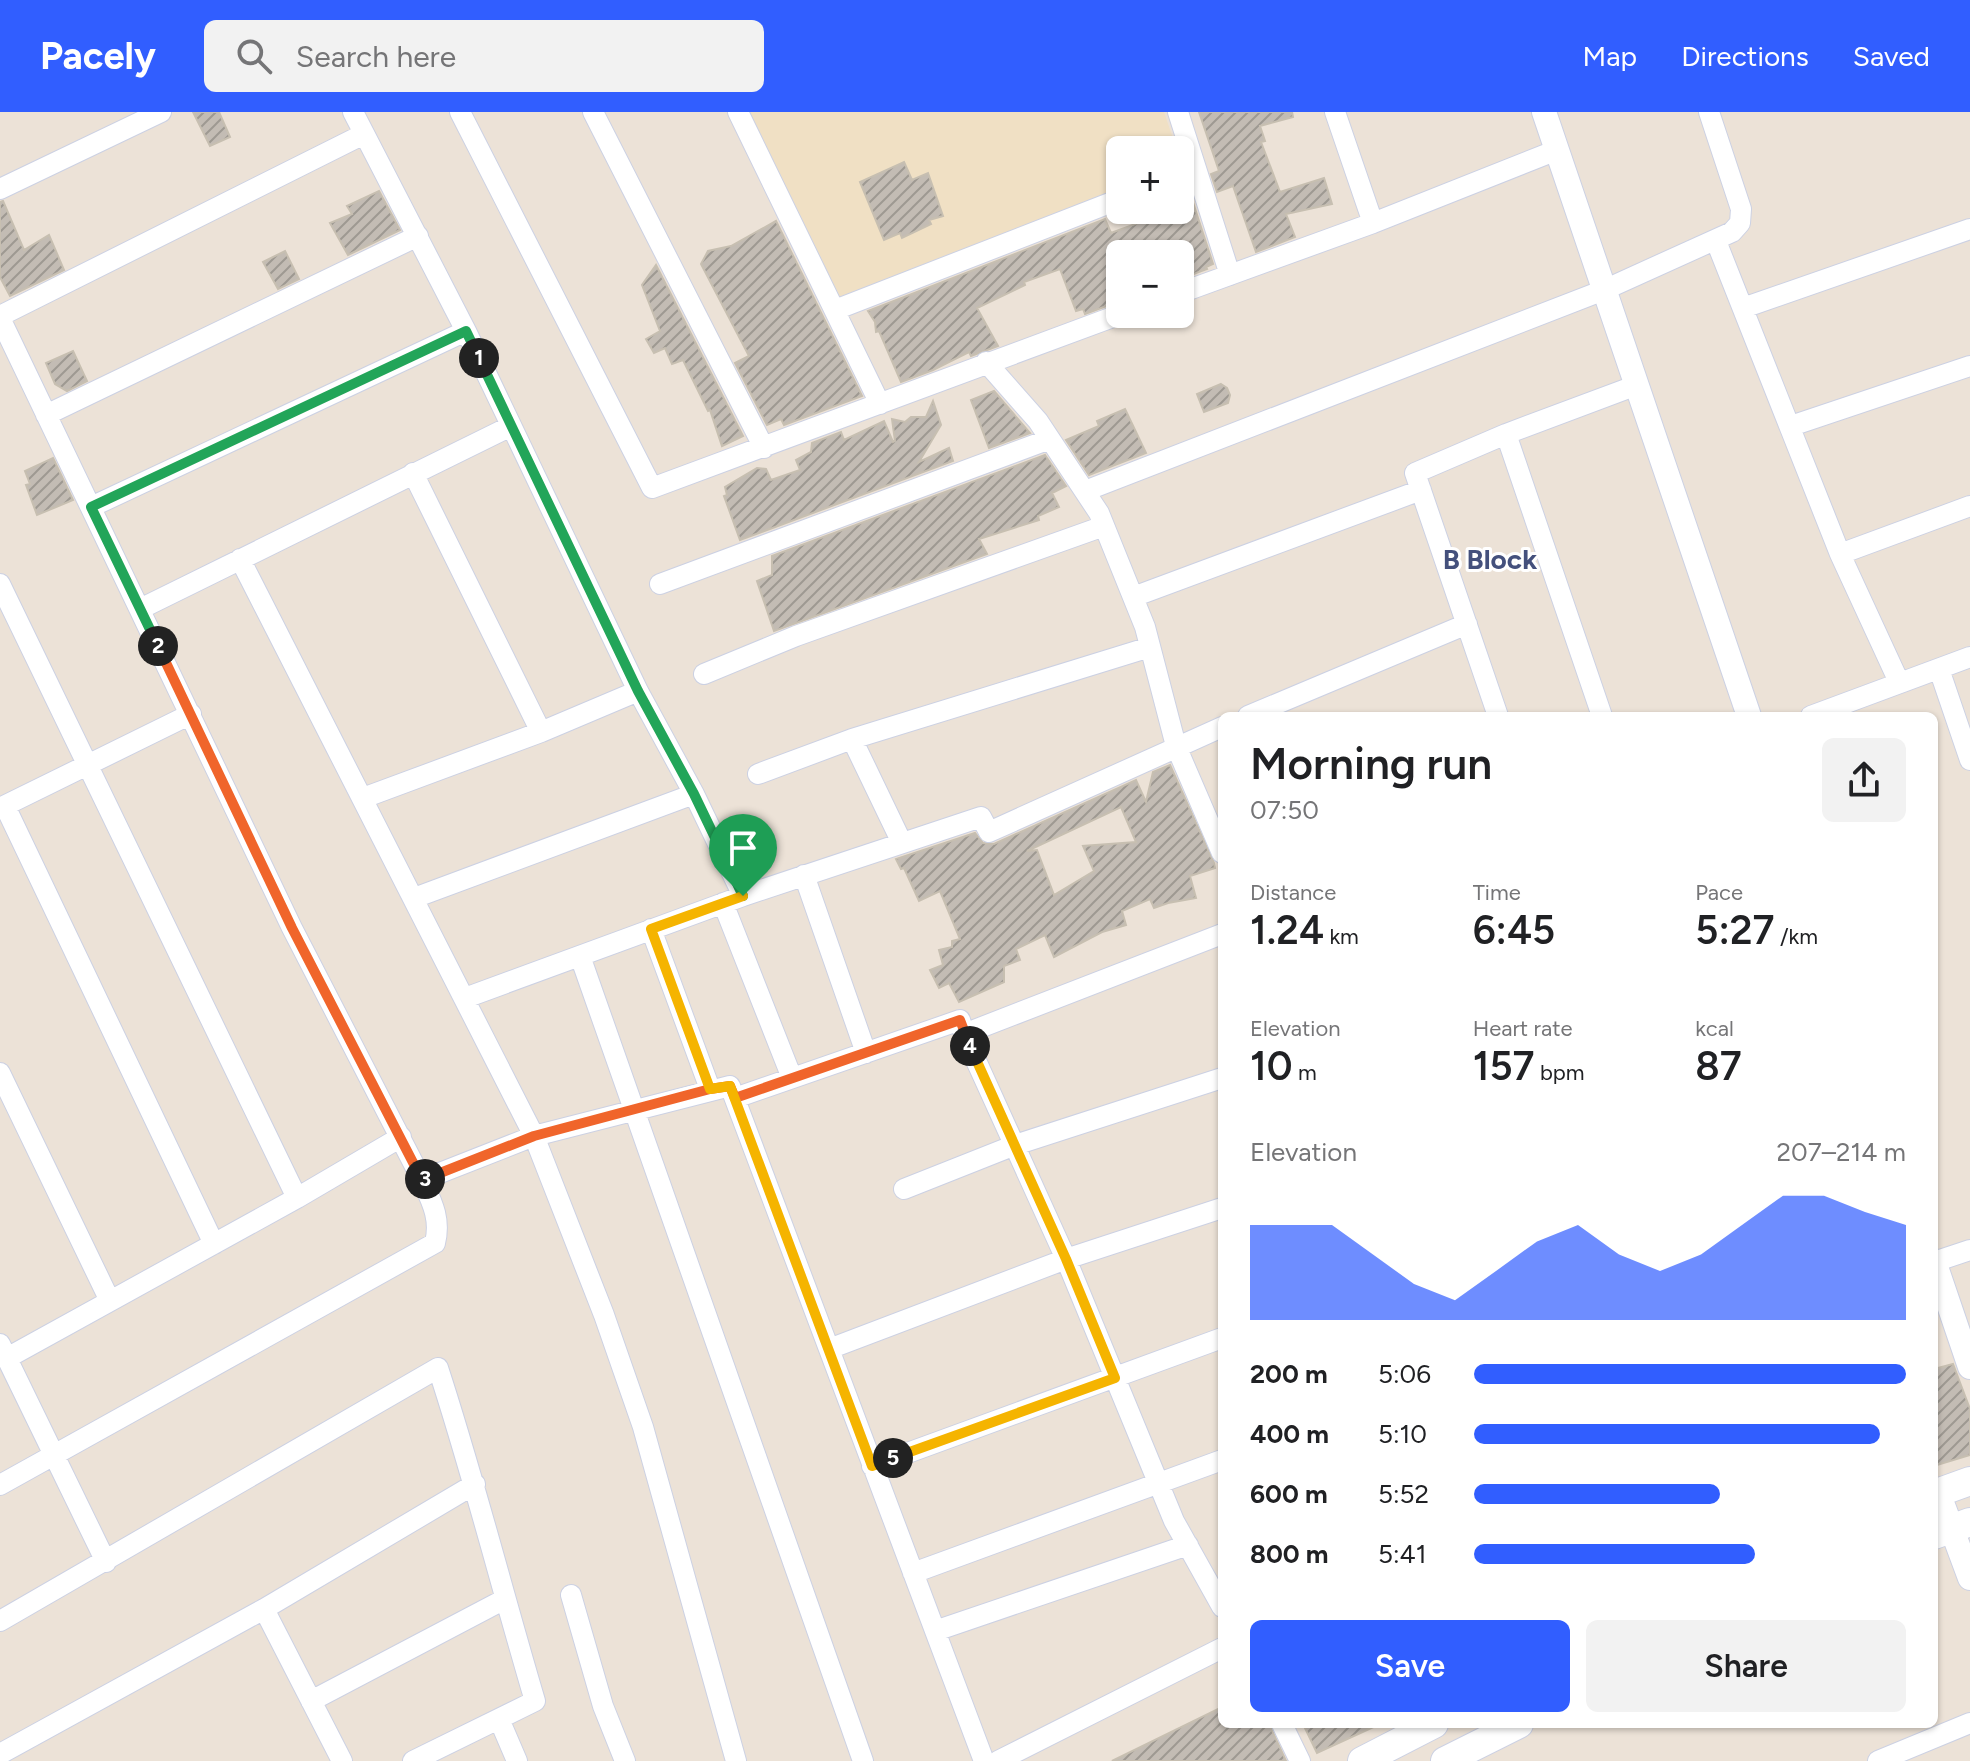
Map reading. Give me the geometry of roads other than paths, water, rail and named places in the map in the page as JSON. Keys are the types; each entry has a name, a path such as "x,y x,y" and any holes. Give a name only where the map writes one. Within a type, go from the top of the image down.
{"main road":[{"path":"1938,1492 1970,1481"},
{"path":"1362,1761 1426,1728"},
{"path":"1445,1761 1511,1728"}],"street":[{"path":"0,189 161,112"},
{"path":"353,112 466,331 638,691 694,794 733,899 792,1078"},
{"path":"460,112 652,488 1106,319"},
{"path":"593,112 764,448"},
{"path":"738,112 880,404"},
{"path":"1178,112 1182,136"},
{"path":"1335,112 1373,223"},
{"path":"1544,112 1748,712"},
{"path":"1085,491 1604,290 1732,232 1740,223 1741,209 1709,112"},
{"path":"0,1485 435,1243 439,1229 436,1211 422,1180 292,928 0,317 364,134"},
{"path":"1194,288 1373,223 1557,150"},
{"path":"1194,185 1230,275"},
{"path":"835,310 1106,204"},
{"path":"1743,308 1970,229"},
{"path":"46,415 418,236"},
{"path":"1716,241 1840,554 1899,682"},
{"path":"91,507 466,331"},
{"path":"986,362 1038,421 1099,513 1150,647 1176,746 1218,835"},
{"path":"1791,426 1970,366"},
{"path":"1497,712 1415,473 1506,434 1637,385"},
{"path":"140,609 511,426"},
{"path":"1506,434 1601,712"},
{"path":"660,584 1050,439"},
{"path":"413,473 541,732"},
{"path":"1133,597 1421,490"},
{"path":"1840,554 1970,506"},
{"path":"704,674 796,636 1104,526"},
{"path":"240,559 534,1136 604,1315 643,1427 734,1760"},
{"path":"0,584 297,1198"},
{"path":"1258,712 1467,624"},
{"path":"758,774 852,739 1150,647"},
{"path":"1821,712 1970,657"},
{"path":"1939,669 1970,760"},
{"path":"363,798 541,732 638,691"},
{"path":"191,714 2,807 214,1244"},
{"path":"465,998 733,899 981,817 989,832 1218,729"},
{"path":"852,739 902,843"},
{"path":"414,898 694,794"},
{"path":"804,875 866,1053"},
{"path":"651,929 710,1089"},
{"path":"964,1034 1218,936"},
{"path":"580,956 863,1761"},
{"path":"735,1098 960,1020 1066,1259 1159,1483 1218,1600"},
{"path":"0,1073 110,1301"},
{"path":"904,1189 1015,1145 1218,1079"},
{"path":"422,1180 534,1136 730,1086 984,1761"},
{"path":"106,1562 3,1351 110,1301 401,1137"},
{"path":"829,1349 1066,1259 1218,1209"},
{"path":"1938,1261 1970,1250"},
{"path":"1938,1274 1970,1367"},
{"path":"872,1466 1218,1339"},
{"path":"0,1621 438,1368 475,1484 535,1701 413,1761"},
{"path":"913,1573 1218,1461"},
{"path":"0,1754 264,1609 475,1484"},
{"path":"1938,1497 1970,1578"},
{"path":"935,1631 1188,1545"},
{"path":"571,1595 603,1706 625,1761"},
{"path":"311,1701 505,1599"},
{"path":"264,1609 342,1761"},
{"path":"998,1761 1218,1650"},
{"path":"499,1719 517,1761"},
{"path":"1878,1761 1970,1723"},
{"path":"1284,1728 1300,1761"}],"district":[{"name":"B Block","path":"1490,559"}]}
